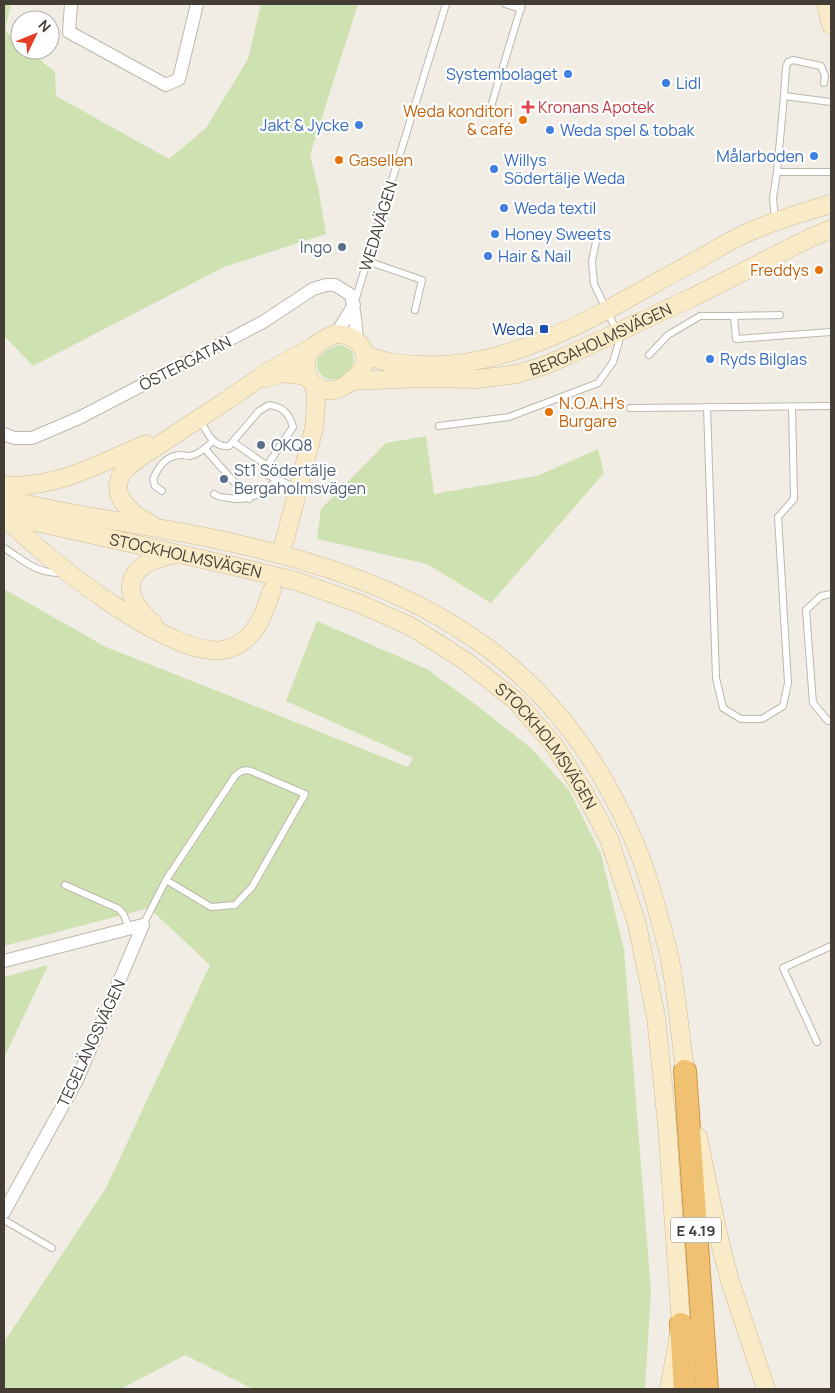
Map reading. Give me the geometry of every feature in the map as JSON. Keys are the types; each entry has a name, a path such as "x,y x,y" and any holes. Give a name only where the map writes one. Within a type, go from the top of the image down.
{"highway":[{"name":"E 4.19","path":"685,1071 707,1389"},
{"name":"E 4.19","path":"681,1324 685,1389"}],"main road":[{"path":"826,4 831,25"},
{"name":"BERGAHOLMSVÄGEN","path":"361,347 383,361 399,364 430,366 465,363 495,357 539,343 748,232 798,213 831,204"},
{"name":"BERGAHOLMSVÄGEN","path":"352,381 419,378 478,379 517,374 543,366 691,298 763,260 831,229"},
{"path":"161,528 135,515 122,501 118,494 120,478 124,470 131,463 194,423 283,362 334,334 346,335 361,347 364,365 352,381 335,391 314,428"},
{"path":"284,543 314,428 316,404 306,364 313,347"},
{"path":"258,380 283,373 311,381 324,391 335,391"},
{"path":"4,486 24,486 62,480 194,423"},
{"name":"STOCKHOLMSVÄGEN","path":"4,498 102,520 161,528 269,552 318,564 378,586 438,614 467,632 524,678 546,701 585,749 603,777 631,832 644,867 668,950 685,1071 720,1243 730,1281 766,1389"},
{"path":"4,515 23,535 117,608 146,626 202,650 217,651 229,649 239,644 253,632 264,612 272,590"},
{"name":"STOCKHOLMSVÄGEN","path":"4,515 296,582 358,603 410,626 464,660 515,700 554,745 570,768 609,839 637,924 656,1017 663,1075 681,1324 669,1389"},
{"path":"169,636 139,609 134,600 131,583 133,576 144,564 161,557 177,554"}],"street":[{"path":"71,4 69,32 166,85 179,78 197,4"},
{"name":"ÖSTERGATAN","path":"4,434 14,438 32,438 79,418 263,322 313,289 326,284 335,285 351,295 354,305"},
{"path":"334,334 354,305"},
{"path":"354,305 361,347"},
{"path":"4,961 143,925"},
{"name":"TEGELÄNGSVÄGEN","path":"4,1212 77,1080 143,925"}],"lane":[{"name":"WEDAVÄGEN","path":"354,305 446,4"},
{"path":"489,113 521,6 505,4"},
{"path":"776,221 773,198 788,62 793,60 821,66 825,76 824,83"},
{"path":"784,96 831,102"},
{"path":"777,172 831,172"},
{"path":"439,426 509,417 598,383 613,362 620,338 594,284 592,272 594,247 598,232"},
{"path":"367,261 422,280 415,310"},
{"path":"649,355 668,335 700,316 780,315"},
{"path":"734,316 736,338 831,332"},
{"path":"194,423 213,441 223,446 229,446 259,411 269,405 280,407 290,416 293,427 264,470 267,475 298,488"},
{"path":"707,406 716,678 723,708 741,719 762,720 783,706 788,683 778,517 794,499 792,407"},
{"path":"630,408 831,406"},
{"path":"162,491 155,486 153,479 159,466 168,458 180,455 191,456 205,449 213,441"},
{"path":"233,442 266,465"},
{"path":"205,449 249,499"},
{"path":"214,494 220,498 249,499 265,490 277,480"},
{"path":"4,548 38,570 47,573 70,572"},
{"path":"831,594 821,596 806,610 813,703 828,721 831,721"},
{"path":"143,925 166,880 239,772 245,769 251,771 305,794 252,887 235,905 211,907 166,880"},
{"path":"65,885 118,909 124,915 130,928"},
{"path":"817,1042 783,968 831,946"},
{"path":"4,1220 52,1248"}],"green space":[{"path":"4,4 11,4 5,31 10,35 10,60 40,60 55,72 56,96 169,159 206,128 248,59 261,4 358,4 310,155 326,234 224,267 33,366 4,336"},
{"path":"338,345 347,347 352,352 354,358 353,365 349,371 337,379 325,378 318,369 317,362 321,355"},
{"path":"426,436 434,494 537,476 598,449 604,473 491,603 427,564 317,539 321,509 386,443"},
{"path":"4,589 106,647 408,767 413,758 286,701 317,621 427,669 531,748 569,790 601,854 624,950 651,1291 645,1389 253,1389 185,1355 121,1389 4,1389 4,1342 106,1188 210,965 149,908 4,946"},
{"path":"48,965 4,1058 4,977"}],"place":[{"name":"Systembolaget","path":"568,74"},
{"name":"Lidl","path":"666,83"},
{"name":"Kronans Apotek","path":"528,107"},
{"name":"Weda konditori & café","path":"523,120"},
{"name":"Jakt & Jycke","path":"359,125"},
{"name":"Weda spel & tobak","path":"550,130"},
{"name":"Målarboden","path":"814,156"},
{"name":"Gasellen","path":"339,160"},
{"name":"Willys Södertälje Weda","path":"494,169"},
{"name":"Weda textil","path":"504,208"},
{"name":"Honey Sweets","path":"495,234"},
{"name":"Ingo","path":"342,247"},
{"name":"Hair & Nail","path":"488,256"},
{"name":"Freddys","path":"819,270"},
{"name":"Weda","path":"544,329"},
{"name":"Ryds Bilglas","path":"710,359"},
{"name":"N.O.A.H’s Burgare","path":"549,412"},
{"name":"OKQ8","path":"261,445"},
{"name":"St1 Södertälje Bergaholmsvägen","path":"224,479"}]}
